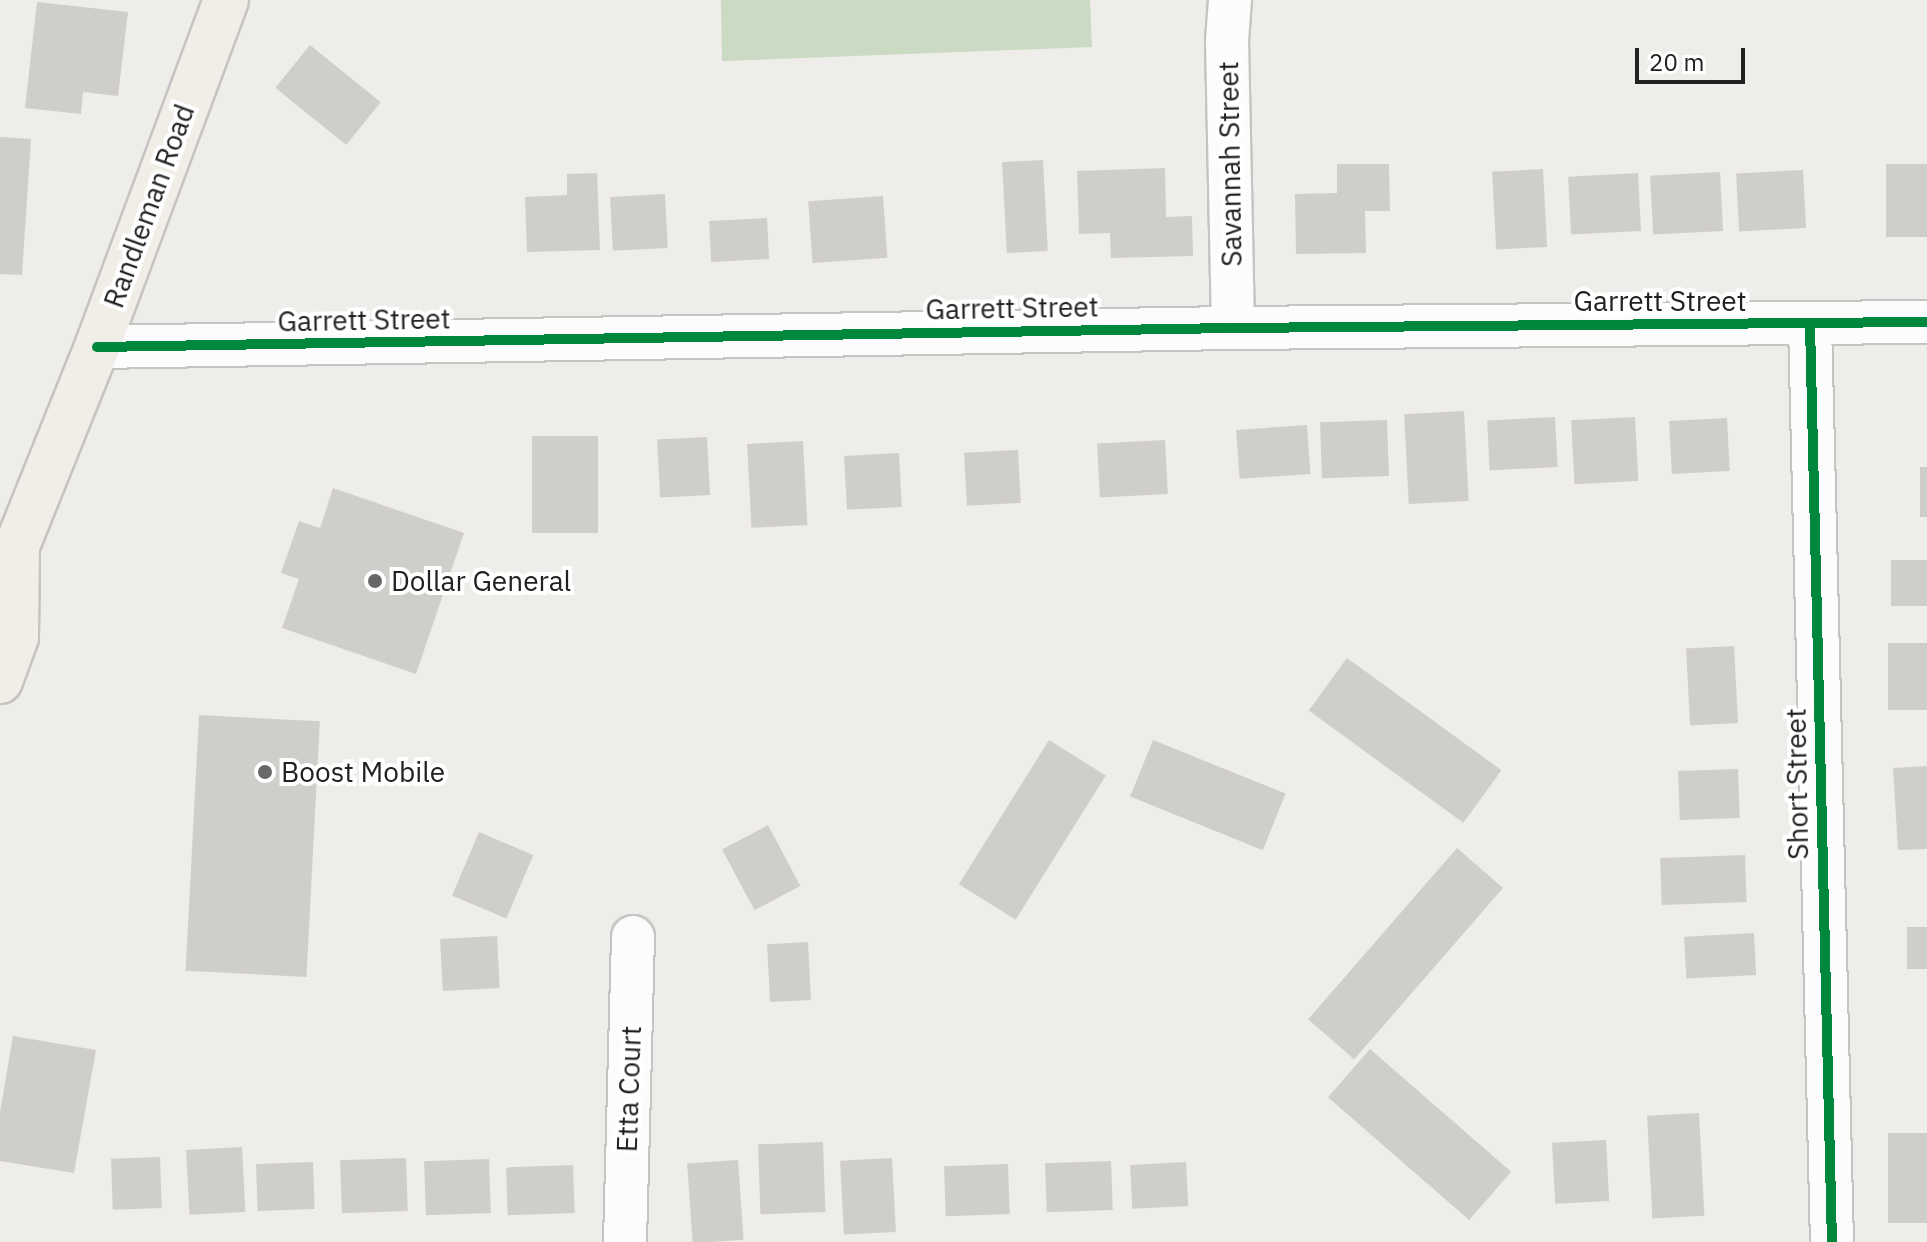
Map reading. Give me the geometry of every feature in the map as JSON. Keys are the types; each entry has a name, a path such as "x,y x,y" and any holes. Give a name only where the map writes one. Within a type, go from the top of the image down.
{"main road":[{"name":"Randleman Road","path":"0,681 16,637 6,553 97,347 226,0"}],"street":[{"name":"Savannah Street","path":"1230,0 1227,41 1233,328"},
{"name":"Garrett Street","path":"97,347 1233,328 1927,322"},
{"name":"Short Street","path":"1810,324 1832,1242"},
{"name":"Etta Court","path":"625,1242 633,937"}],"green space":[{"path":"721,0 1090,0 1092,47 722,61"}],"building":[{"path":"37,2 128,12 118,96 83,92 81,114 25,108"},
{"path":"310,45 381,102 346,145 275,88"},
{"path":"0,137 31,139 22,275 0,274"},
{"path":"1043,160 1048,251 1007,253 1002,162"},
{"path":"1337,164 1389,164 1390,211 1365,211 1366,253 1296,254 1295,194 1337,193"},
{"path":"1886,164 1927,164 1927,237 1886,237"},
{"path":"1165,168 1166,217 1192,216 1193,256 1111,258 1110,233 1079,234 1077,171"},
{"path":"1543,169 1547,247 1496,250 1492,172"},
{"path":"1803,170 1806,228 1739,231 1736,174"},
{"path":"1720,172 1723,231 1653,235 1650,176"},
{"path":"597,173 600,250 527,252 525,197 567,195 567,174"},
{"path":"1638,173 1641,231 1571,235 1568,177"},
{"path":"665,194 668,248 613,251 610,197"},
{"path":"883,196 887,258 813,263 808,201"},
{"path":"767,218 769,259 711,262 709,221"},
{"path":"1464,411 1469,501 1409,504 1404,414"},
{"path":"1555,417 1558,467 1490,470 1487,421"},
{"path":"1635,417 1638,481 1574,484 1571,420"},
{"path":"1727,418 1730,471 1672,474 1669,421"},
{"path":"1387,420 1389,476 1322,478 1320,422"},
{"path":"1307,425 1310,474 1240,479 1236,430"},
{"path":"532,436 598,436 598,533 532,533"},
{"path":"707,437 710,495 660,498 657,440"},
{"path":"1165,440 1168,494 1100,497 1097,444"},
{"path":"803,441 807,525 751,528 747,444"},
{"path":"1018,450 1021,503 967,506 964,453"},
{"path":"899,453 902,507 847,510 844,456"},
{"path":"1920,467 1927,467 1927,517 1920,517"},
{"path":"333,488 464,533 416,674 282,628 299,579 281,573 299,521 320,528"},
{"path":"1891,560 1927,560 1927,606 1891,606"},
{"path":"1888,643 1927,643 1927,710 1888,710"},
{"path":"1734,646 1738,723 1690,725 1686,649"},
{"path":"1347,658 1502,770 1463,823 1309,711"},
{"path":"199,715 320,721 306,977 186,971"},
{"path":"1049,740 1106,776 1016,920 959,884"},
{"path":"1153,740 1286,794 1263,850 1130,797"},
{"path":"1927,766 1927,849 1898,850 1893,768"},
{"path":"1738,769 1740,818 1680,820 1678,771"},
{"path":"768,825 800,886 754,910 722,849"},
{"path":"479,832 533,855 506,919 452,896"},
{"path":"1457,848 1503,888 1354,1059 1308,1019"},
{"path":"1745,855 1747,902 1662,905 1660,858"},
{"path":"1907,927 1927,927 1927,969 1907,969"},
{"path":"1754,933 1756,975 1686,979 1684,937"},
{"path":"497,936 500,988 443,991 440,939"},
{"path":"808,942 811,1000 770,1002 767,944"},
{"path":"13,1036 96,1050 74,1173 0,1161 0,1112"},
{"path":"1370,1049 1511,1172 1469,1220 1328,1097"},
{"path":"1699,1113 1704,1216 1652,1219 1647,1116"},
{"path":"1888,1133 1927,1133 1927,1223 1888,1223"},
{"path":"1606,1140 1609,1201 1555,1204 1552,1143"},
{"path":"823,1142 825,1212 760,1214 758,1144"},
{"path":"242,1147 245,1212 189,1215 186,1150"},
{"path":"160,1157 162,1208 113,1210 111,1159"},
{"path":"406,1158 408,1211 342,1213 340,1160"},
{"path":"892,1158 896,1232 844,1235 840,1161"},
{"path":"489,1159 491,1213 426,1215 424,1161"},
{"path":"738,1160 744,1240 693,1242 687,1164"},
{"path":"1111,1161 1113,1210 1047,1212 1045,1163"},
{"path":"313,1162 315,1209 258,1211 256,1164"},
{"path":"1186,1162 1188,1206 1132,1209 1130,1165"},
{"path":"1008,1164 1010,1214 946,1216 944,1166"},
{"path":"573,1165 575,1213 508,1215 506,1167"}],"cycle path":[{"path":"97,347 1233,328 1927,322"},
{"path":"1810,324 1832,1242"}],"place":[{"name":"Dollar General","path":"375,581"},
{"name":"Boost Mobile","path":"265,772"}]}
